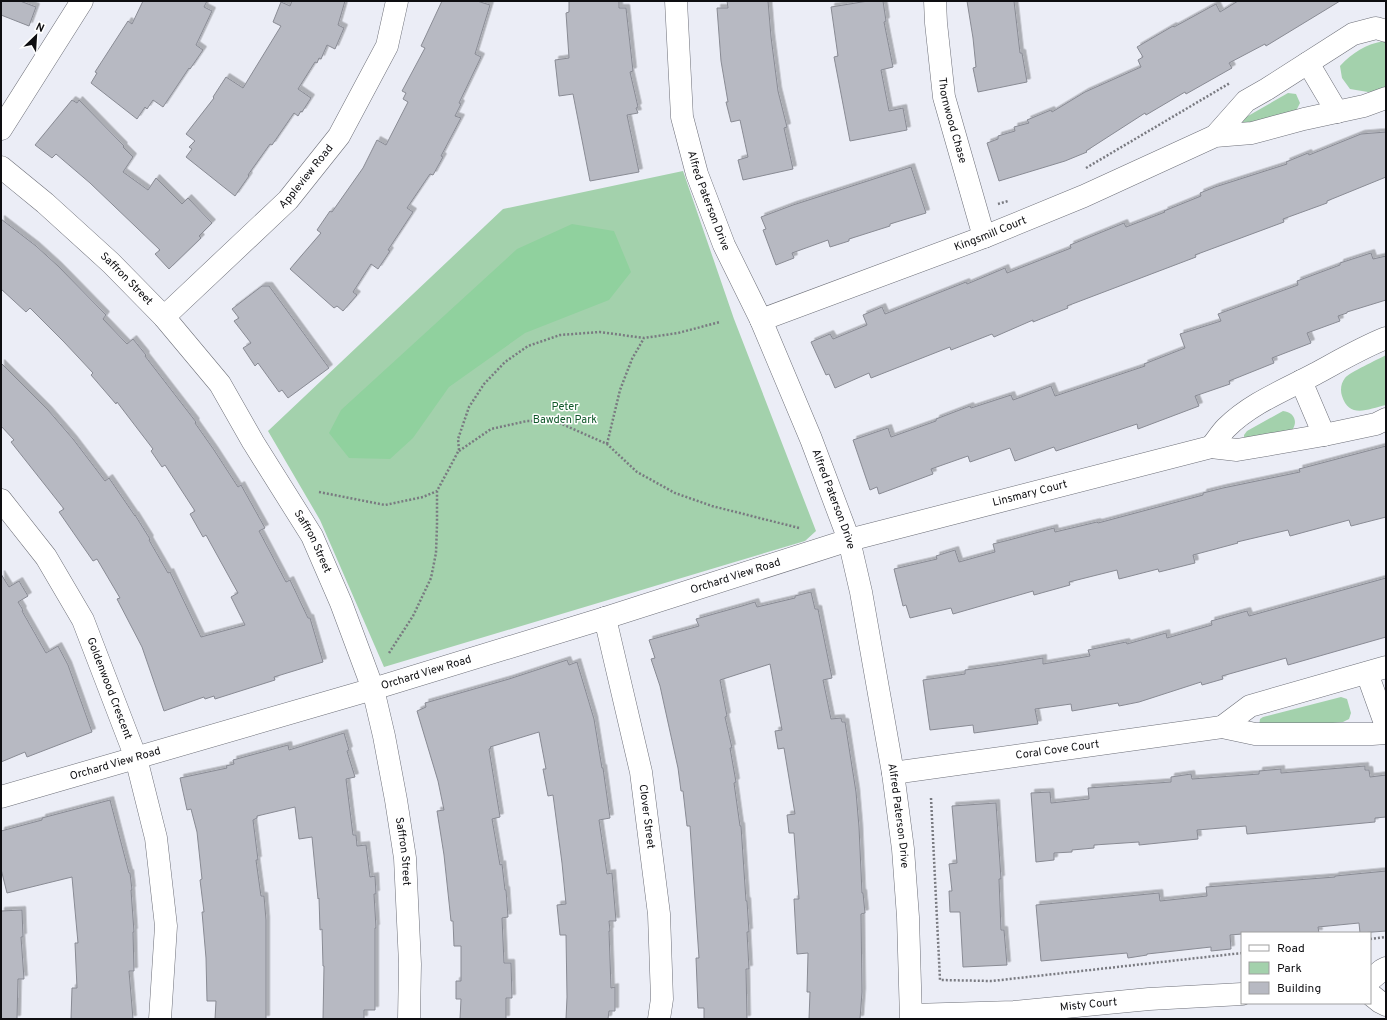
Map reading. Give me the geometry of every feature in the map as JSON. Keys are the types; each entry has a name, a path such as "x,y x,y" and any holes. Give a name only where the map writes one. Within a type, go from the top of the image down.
{"street":[{"path":"1,129 82,1"},
{"name":"Appleview Road","path":"164,317 288,200 339,136 387,46 397,1"},
{"name":"Alfred Paterson Drive","path":"676,1 682,117 697,174 724,245 761,320 811,439 849,540 862,599 893,773 903,849 911,1017"},
{"name":"Thornwood Chase","path":"936,1 936,23 944,97 984,237"},
{"name":"Kingsmill Court","path":"1215,136 1246,101 1267,90 1353,34 1376,28 1386,31"},
{"path":"1308,63 1337,112"},
{"name":"Kingsmill Court","path":"761,320 984,237 1084,196 1215,136 1252,133 1364,106 1386,98"},
{"name":"Saffron Street","path":"1,167 45,203 111,263 164,317 220,384 253,442 312,536 373,689 384,736 405,858 410,964 409,1019"},
{"path":"1211,447 1226,428 1245,413 1275,394 1359,349 1386,338"},
{"path":"1301,381 1324,435"},
{"name":"Linsmary Court","path":"849,540 1211,447 1237,450 1324,435 1376,424 1386,419"},
{"name":"Goldenwood Crescent","path":"1,500 46,557 83,620 136,758 156,838 166,926 160,1019"},
{"name":"Orchard View Road","path":"1,797 373,689 605,618 849,540"},
{"name":"Clover Street","path":"605,618 641,772 659,914 662,999 659,1019"},
{"name":"Coral Cove Court","path":"1222,727 1250,706 1376,670 1386,726"},
{"name":"Coral Cove Court","path":"893,773 1222,727 1255,734 1386,733"},
{"path":"1371,979 1386,968"},
{"name":"Misty Court","path":"911,1017 1014,1012 1149,999 1241,994"},
{"path":"1371,995 1386,1005"}],"path":[{"path":"1084,169 1232,82"},
{"path":"976,211 1013,199"},
{"path":"459,450 458,439 469,407 484,384 505,362 528,346 560,335 600,332 644,338 678,333 720,322"},
{"path":"607,444 620,390 632,360 644,338"},
{"path":"389,653 413,616 430,578 436,552 437,491 459,450 491,429 527,421 555,421 607,444 637,472 675,493 712,506 799,528"},
{"path":"319,492 385,506 423,497 437,491"},
{"path":"930,798 940,980 992,981 1241,953"},
{"path":"1371,939 1386,937"}],"green space":[{"path":"1384,41 1386,42 1386,91 1368,92 1350,89 1342,78 1340,66 1349,57 1360,50 1371,44"},
{"path":"1288,93 1296,94 1300,103 1296,111 1237,135 1234,124"},
{"name":"Peter Bawden Park","path":"683,171 734,319 816,531 805,541 384,667 320,520 268,431 503,209"},
{"path":"572,224 614,231 631,272 609,300 525,333 449,387 413,438 390,459 349,458 329,433 341,410 517,249"},
{"path":"1386,355 1386,405 1360,411 1349,408 1341,394 1342,384 1345,378 1358,369"},
{"path":"1283,411 1294,417 1295,423 1293,429 1250,442 1244,438 1247,431"},
{"path":"1341,697 1347,699 1351,713 1349,719 1343,722 1263,730 1259,727 1260,719 1263,717"}],"building":[{"path":"1,1 20,1 36,7 29,26 1,15"},
{"path":"143,1 207,1 204,7 212,11 196,45 203,50 190,69 189,68 163,107 153,100 147,109 145,107 137,119 91,83 97,73 95,72 128,21 132,24"},
{"path":"292,1 345,1 338,25 344,28 335,49 327,45 321,59 319,58 317,63 315,62 298,89 311,98 302,112 301,111 298,116 294,113 272,145 270,144 235,196 186,157 192,149 189,147 195,141 186,134 214,98 213,97 226,77 243,88 281,26 273,22 281,2 290,6"},
{"path":"442,1 477,1 490,5 475,54 481,57 459,103 461,104 455,116 461,118 433,175 430,174 407,208 413,212 388,250 390,251 378,269 371,264 353,292 357,295 343,311 337,306 334,308 290,269 321,233 317,230 330,211 332,212 363,168 377,140 386,145 408,102 403,99 406,93 402,91 425,48 421,46"},
{"path":"569,1 619,1 619,8 626,8 633,71 630,72 638,107 636,108 638,113 627,115 639,172 590,181 573,94 559,96 555,60 569,58 566,13 569,12"},
{"path":"727,1 768,1 778,91 787,127 784,128 793,169 743,180 738,160 748,157 740,120 731,122 726,102 728,102 721,61 717,8 728,8"},
{"path":"868,1 883,1 886,21 884,22 893,67 881,70 889,111 903,108 907,130 850,141 834,57 838,56 831,7"},
{"path":"967,1 1014,1 1020,53 1022,53 1027,82 978,92 973,68 976,67"},
{"path":"1238,1 1340,1 1266,46 1265,44 1229,63 1232,68 1186,94 1185,92 1146,115 1145,113 1086,151 1087,152 1065,161 999,181 987,143 998,139 998,136 1015,131 1014,127 1029,123 1027,120 1051,110 1052,112 1085,92 1141,67 1138,60 1143,57 1137,47 1173,26 1174,27 1216,4 1220,12"},
{"path":"72,100 77,103 79,100 133,157 123,172 148,190 156,178 182,204 188,198 212,223 199,236 201,238 169,269 155,254 160,250 90,183 56,154 52,158 35,145"},
{"path":"1386,132 1386,177 1327,201 1327,203 1283,219 1284,222 1195,255 1196,257 1067,306 1068,308 1033,322 1033,320 994,337 992,334 951,350 950,347 871,378 869,373 835,388 829,374 826,375 811,342 830,334 833,339 867,325 863,315 882,307 885,314 966,282 967,284 1005,268 1007,273 1071,248 1070,245 1124,223 1126,227 1165,212 1164,211 1201,196 1200,193 1215,187 1287,164 1286,162 1308,153 1309,155 1361,134"},
{"path":"911,167 926,213 890,224 890,226 849,239 849,241 830,247 828,240 792,253 794,258 776,265 763,230 766,229 761,217 793,205"},
{"path":"1,219 36,246 58,266 106,315 103,319 127,344 133,339 196,422 195,423 238,487 241,485 265,528 259,531 286,582 290,580 308,618 310,618 323,662 274,677 275,680 215,699 214,696 205,699 204,697 164,711 142,647 117,599 120,598 97,559 93,561 59,512 64,509 11,442 14,440 1,426 1,363 48,410 73,439 105,481 109,478 150,539 149,540 168,573 170,572 201,637 245,625 231,597 238,593 206,535 203,537 190,514 195,511 165,465 162,467 151,451 153,449 117,402 116,404 91,375 93,373 30,308 26,312 1,289"},
{"path":"1371,253 1373,259 1386,256 1386,300 1338,316 1340,321 1307,333 1311,343 1272,358 1274,363 1229,381 1230,384 1195,396 1199,406 1138,429 1137,424 1056,451 1054,447 1015,461 1010,448 970,462 968,456 931,469 933,474 879,494 877,487 870,490 853,440 888,428 891,437 936,421 936,419 970,406 971,408 1011,395 1013,400 1051,386 1055,396 1145,366 1144,364 1185,348 1180,334 1221,321 1218,314 1298,285 1297,281 1340,265 1340,263"},
{"path":"262,286 269,286 329,368 288,398 282,390 279,392 258,363 255,366 243,348 251,343 234,321 239,318 232,309"},
{"path":"1386,446 1386,517 1351,526 1349,520 1290,536 1288,530 1237,542 1238,543 1193,555 1195,563 1159,572 1158,569 1119,579 1117,570 1069,582 1070,585 1034,595 1033,591 953,614 951,608 910,618 906,605 903,606 894,569 937,559 936,556 955,550 959,562 995,552 993,544 1054,528 1055,532 1098,523 1203,495 1203,493 1300,472 1299,469"},
{"path":"1,574 9,587 19,581 28,596 18,602 46,653 58,646 68,665 92,732 27,757 25,752 1,762"},
{"path":"1386,578 1386,637 1288,665 1286,658 1222,676 1223,679 1202,685 1201,682 1139,702 1119,706 1118,703 1072,711 1071,704 1035,709 1038,724 974,733 973,725 930,730 923,680 965,674 965,670 1043,658 1043,664 1090,656 1088,650 1126,642 1127,644 1166,633 1167,638 1212,625 1211,621 1247,611 1249,616"},
{"path":"811,592 815,609 818,609 832,678 823,680 831,719 841,718 842,722 845,722 856,792 862,893 865,913 861,914 862,992 860,1019 809,1019 810,992 807,992 808,953 797,954 794,899 799,899 794,833 789,833 787,815 795,814 784,748 778,749 775,731 782,730 770,664 720,680 727,716 725,717 732,748 730,748 741,826 747,901 749,969 746,969 747,1019 704,1019 704,1008 698,1008 696,958 699,958 690,826 687,826 683,791 681,791 678,768 660,686 651,659 655,658 649,640 699,626 696,619 755,602 757,607 795,598 795,596"},
{"path":"567,660 569,665 577,662 594,719 610,818 599,820 607,874 612,873 616,921 609,921 609,931 611,988 615,987 615,1011 609,1011 608,1019 566,1019 566,935 560,935 557,905 566,904 553,795 548,796 543,769 546,769 539,732 490,747 491,748 489,749 500,817 492,819 500,865 502,864 508,917 502,918 504,963 511,963 512,998 506,998 506,1019 460,1019 461,999 456,999 456,981 461,981 461,946 454,946 453,921 451,921 444,855 437,811 444,810 438,781 417,711 426,707 425,703 509,679"},
{"path":"344,733 349,750 347,751 355,777 346,779 353,835 356,835 357,846 366,845 370,877 375,876 375,1010 364,1010 364,1019 323,1019 324,966 322,929 320,930 319,898 318,899 312,837 299,839 295,807 257,816 257,818 253,820 258,860 256,860 261,896 264,896 266,920 266,1019 215,1019 216,1001 207,1001 206,958 202,912 204,912 197,832 191,809 187,810 180,778 227,768 226,766 234,764 233,760 288,745 289,750"},
{"path":"1365,766 1365,770 1369,770 1370,777 1386,775 1386,817 1375,818 1375,822 1247,834 1246,826 1197,830 1198,839 1139,845 1139,842 1094,845 1094,848 1072,850 1072,852 1054,853 1054,860 1036,862 1031,793 1050,792 1051,803 1089,799 1088,788 1171,782 1171,777 1191,774 1192,779 1259,774 1259,771 1281,769 1281,773"},
{"path":"110,800 130,873 132,890 134,971 129,971 133,1019 71,1019 72,988 77,988 75,943 78,943 72,877 7,893 1,869 1,831 42,820 42,818"},
{"path":"996,803 1001,879 999,879 1001,930 1004,930 1007,965 963,967 960,912 950,912 949,891 952,891 949,864 957,863 952,806"},
{"path":"1386,871 1386,931 1360,932 1359,923 1318,927 1319,932 1241,932 1241,934 1230,935 1231,949 1211,951 1211,947 1147,954 1128,958 1127,953 1041,961 1036,905 1159,893 1160,901 1207,896 1206,887"},
{"path":"22,910 23,937 21,937 24,979 18,979 17,1019 1,1019 1,911"}]}
